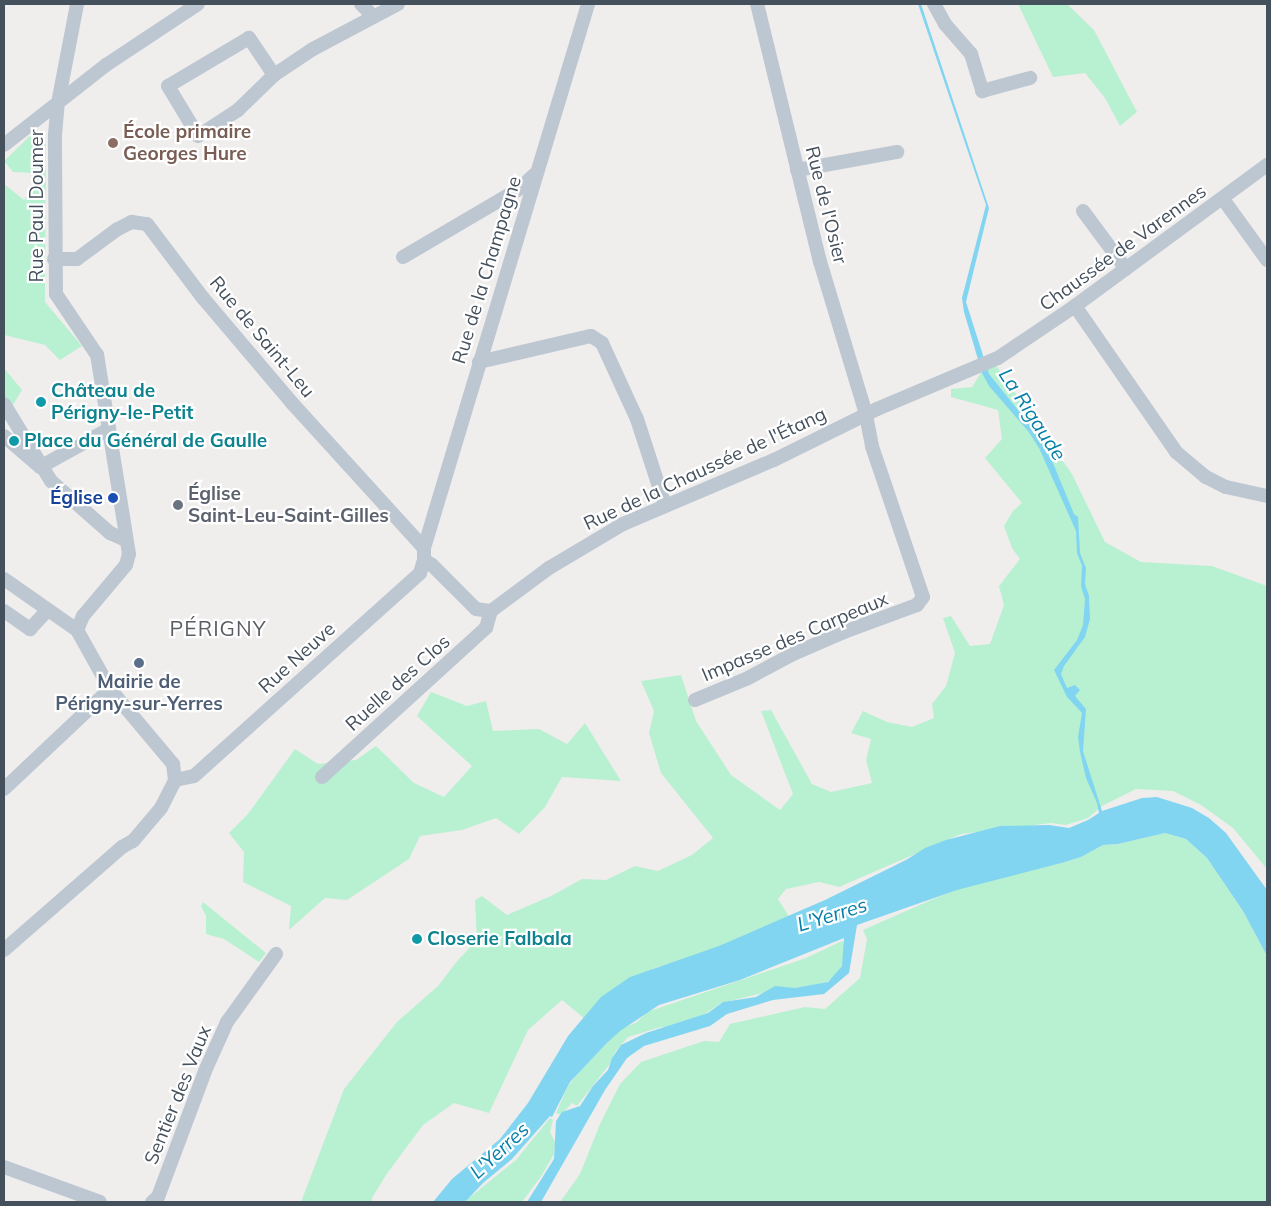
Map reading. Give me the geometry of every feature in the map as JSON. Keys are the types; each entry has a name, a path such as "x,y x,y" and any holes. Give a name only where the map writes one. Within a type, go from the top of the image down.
{"street":[{"name":"Rue Paul Doumer","path":"77,4 58,103 54,141 54,259 56,294 97,355 126,540 130,554 126,565 84,616 77,630"},
{"path":"4,145 133,45 198,4"},
{"path":"361,4 374,17"},
{"path":"274,75 249,38 168,86 198,136 238,110 274,75 313,49 398,4"},
{"name":"Rue de la Champagne","path":"424,554 479,362 588,4"},
{"name":"Rue de l'Osier","path":"757,4 820,262 866,414"},
{"path":"934,4 945,24 970,54 982,91 1030,78"},
{"path":"797,170 897,152"},
{"name":"Chaussée de Varennes","path":"988,362 1076,306 1267,165"},
{"path":"404,257 520,189 536,174"},
{"path":"1223,199 1267,260"},
{"path":"1084,211 1126,269"},
{"name":"Rue de Saint-Leu","path":"54,259 76,259 116,230 132,222 147,224 203,298 424,554"},
{"path":"1076,306 1176,452 1206,477 1226,487 1267,496"},
{"path":"479,362 590,336 602,343 637,419 665,505"},
{"name":"Rue de la Chaussée de l'Étang","path":"490,611 549,568 582,547 665,505 774,460 866,414 988,362"},
{"path":"4,404 43,465 51,481 110,533 126,540"},
{"name":"Impasse des Carpeaux","path":"695,700 748,678 793,654 844,632 917,605 923,596 872,446 866,414"},
{"path":"4,436 40,467 109,429"},
{"path":"424,554 432,565 476,609 490,611"},
{"name":"Rue Neuve","path":"175,780 194,776 420,573 424,554"},
{"path":"4,579 77,630 110,689 173,764 175,780 161,808 134,841 122,847 4,950"},
{"path":"4,611 30,629 48,610"},
{"name":"Ruelle des Clos","path":"322,777 486,628 490,611"},
{"path":"4,789 110,689"},
{"name":"Sentier des Vaux","path":"152,1202 158,1197 205,1071 227,1022 276,954"},
{"path":"4,1167 100,1202"}],"green space":[{"path":"1018,4 1067,4 1094,30 1137,112 1120,126 1105,98 1085,73 1053,77"},
{"path":"32,134 33,144 46,144 45,302 82,346 60,360 45,345 4,335 4,184 24,200 35,187 33,173 13,172 4,161"},
{"path":"995,364 1072,474 1105,542 1141,562 1212,566 1267,586 1267,869 1233,828 1201,805 1173,791 1136,789 1102,806 1088,818 1066,825 1051,823 961,834 839,887 819,882 786,889 778,899 790,918 679,968 661,966 654,968 644,978 605,995 585,1019 562,1000 528,1030 489,1113 454,1103 423,1125 386,1175 372,1198 372,1202 301,1202 344,1089 397,1022 438,986 458,960 477,940 475,900 482,896 507,915 551,896 582,879 606,880 635,866 658,871 692,855 713,838 661,773 649,733 654,711 641,681 681,675 696,721 731,775 780,810 793,794 761,711 771,710 812,784 831,792 872,783 866,760 871,739 851,733 863,711 887,722 912,727 934,718 932,704 946,686 955,653 943,618 951,616 970,646 990,644 1004,605 999,586 1020,559 1012,548 1004,526 1013,511 1022,503 985,458 1002,439 998,410 951,397 951,389 972,387 986,365"},
{"path":"4,368 22,390 13,405 4,397"},
{"path":"431,692 467,706 486,701 493,731 539,729 567,744 585,723 621,781 562,777 545,807 519,834 496,818 462,830 420,836 409,859 347,900 325,898 289,930 291,906 243,882 244,852 229,833 248,814 295,749 318,764 356,760 376,746 414,783 444,797 472,766 417,716"},
{"path":"1165,833 1186,839 1207,858 1243,911 1267,956 1267,1202 560,1202 580,1174 600,1124 620,1084 641,1062 704,1041 719,1042 730,1024 805,1007 825,1009 860,978 867,939 863,930 931,900 975,882 1081,857 1103,845 1118,844"},
{"path":"203,902 266,953 259,962 224,939 206,934 206,916 201,906"},
{"path":"842,941 848,946 842,965 837,974 823,985 776,990 721,1003 705,1014 675,1027 661,1027 628,1037 615,1052 609,1065 577,1106 572,1103 561,1115 556,1113 568,1086 578,1073 621,1029 637,1022 647,1012 806,958"},
{"path":"550,1118 553,1120 550,1132 555,1142 554,1154 542,1175 522,1202 464,1202 516,1160"}],"water":[{"name":"L'Yerres","path":"918,4 921,4 989,208 966,302 989,374 1035,431 1053,463 1074,514 1078,517 1080,553 1086,568 1085,584 1089,596 1090,619 1085,637 1064,666 1061,674 1067,688 1075,685 1080,690 1075,696 1086,709 1083,751 1102,811 1142,798 1157,797 1192,808 1209,818 1226,833 1267,890 1267,956 1243,911 1207,858 1186,839 1165,833 1118,844 1103,845 1081,857 957,890 857,925 849,973 824,994 773,1000 727,1014 710,1026 644,1046 627,1058 605,1090 541,1202 527,1202 554,1159 556,1121 562,1112 580,1106 593,1086 608,1070 612,1058 621,1045 646,1033 708,1013 723,1002 756,997 775,986 795,988 828,982 842,966 844,938 740,980 659,1005 620,1031 607,1043 570,1082 552,1117 550,1116 512,1159 483,1183 467,1200 463,1202 433,1202 452,1179 500,1139 528,1103 568,1036 601,997 630,977 719,946 825,900 906,860 925,848 946,840 1000,826 1049,825 1069,828 1099,813 1097,803 1086,778 1080,752 1078,737 1082,713 1067,697 1054,670 1077,640 1083,625 1085,599 1081,586 1082,566 1077,553 1076,531 1039,448 1028,431 989,386 982,373 964,312 962,298 986,205"}],"place":[{"name":"École primaire Georges Hure","path":"113,143"},
{"name":"Château de Périgny-le-Petit","path":"41,402"},
{"name":"Place du Général de Gaulle","path":"14,441"},
{"name":"Église","path":"113,498"},
{"name":"Église Saint-Leu-Saint-Gilles","path":"178,505"},
{"name":"Mairie de Périgny-sur-Yerres","path":"139,663"},
{"name":"Closerie Falbala","path":"417,939"}],"district":[{"name":"PÉRIGNY","path":"218,628"}],"water label":[{"name":"La Rigaude","path":"1033,414"}]}
